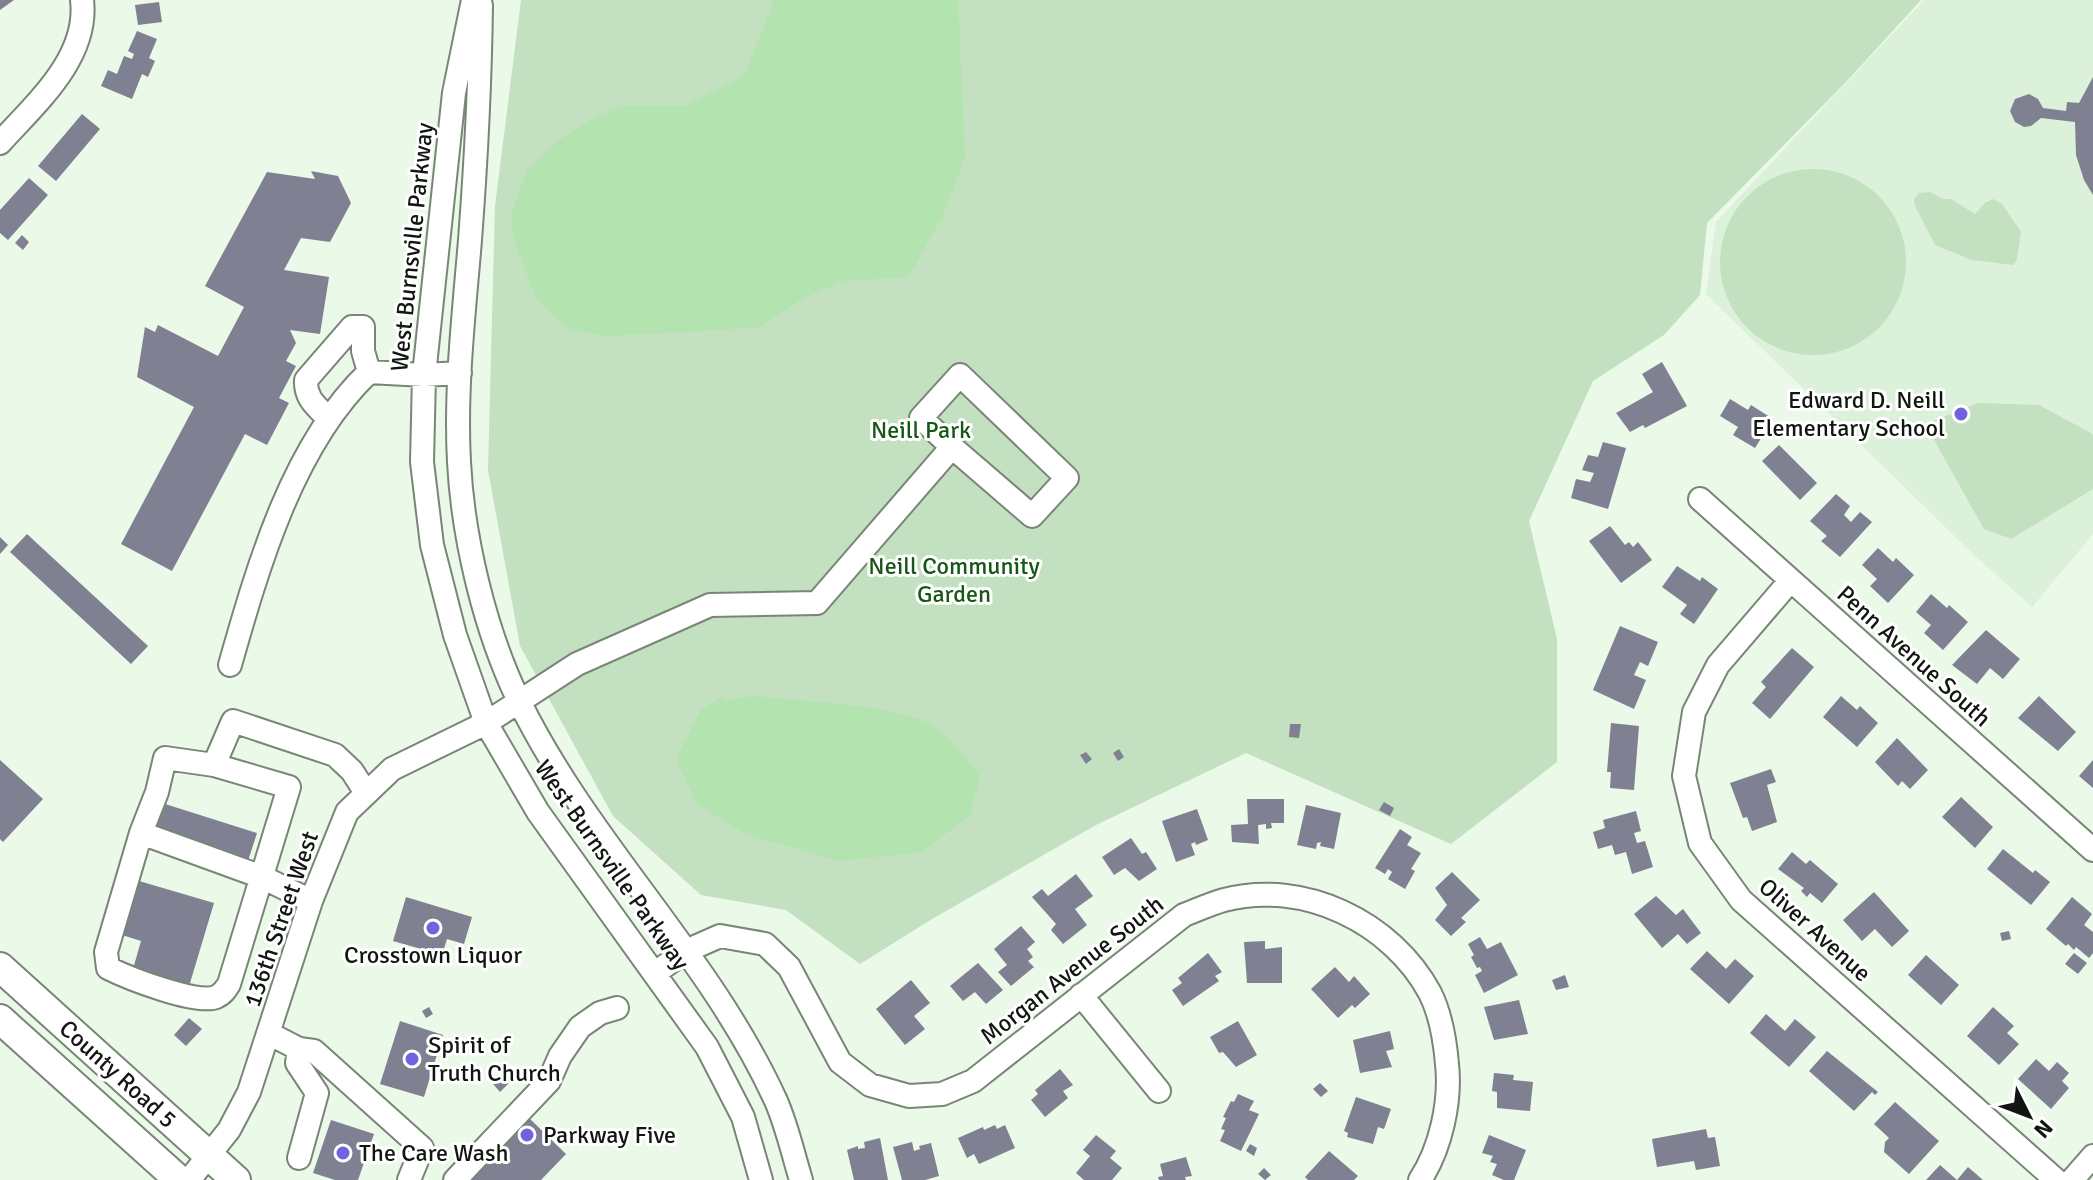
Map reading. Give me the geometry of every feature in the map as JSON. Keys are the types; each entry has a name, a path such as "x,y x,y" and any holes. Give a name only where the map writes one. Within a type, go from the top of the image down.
{"main road":[{"name":"County Road 5","path":"0,967 236,1180"},
{"name":"County Road 5","path":"0,1019 179,1180"}],"street":[{"path":"0,143 56,81 78,39 82,0"},
{"name":"West Burnsville Parkway","path":"473,0 454,93 424,375 422,462 432,545 455,635 486,723 538,812 707,1047 743,1117 761,1180"},
{"name":"West Burnsville Parkway","path":"481,0 480,99 460,373 459,463 469,541 489,624 519,700 570,792 686,951 738,1030 777,1103 801,1180"},
{"path":"328,418 309,399 305,391 306,380 352,327 363,327 363,351 369,372"},
{"path":"230,665 269,537 328,418 352,387 369,372 460,373"},
{"path":"960,375 1067,478 1032,516 952,447 921,418 960,375"},
{"name":"136th Street West","path":"189,1180 229,1130 249,1092 311,901 347,812 366,793 392,769 486,723 577,664 710,605 817,603 952,447"},
{"name":"Penn Avenue South","path":"1700,499 2093,850"},
{"name":"Oliver Avenue","path":"1790,581 1718,665 1694,712 1684,776 1700,843 1741,900 2056,1180"},
{"path":"214,765 233,721 335,755 352,771 366,793"},
{"path":"165,758 214,765 289,787 225,992 214,998 197,998 108,968 106,952 165,758"},
{"path":"141,833 262,877 311,901"},
{"name":"Morgan Avenue South","path":"655,973 686,951 720,936 765,944 789,967 840,1062 870,1085 909,1096 942,1094 973,1081 1184,915 1225,900 1269,895 1319,902 1364,922 1401,952 1430,994 1444,1034 1449,1081 1441,1130 1420,1180"},
{"path":"1081,995 1159,1091"},
{"path":"455,1180 549,1081 560,1056 580,1027 600,1013 617,1008"},
{"path":"270,1034 299,1049 314,1051 422,1148 409,1180"},
{"path":"299,1049 297,1063 317,1093 299,1158"},
{"path":"2072,1180 2093,1156"}],"shaded area":[{"path":"770,0 958,0 965,158 942,218 908,277 842,281 801,300 760,327 603,336 567,328 536,299 514,240 511,215 527,170 554,143 595,117 625,105 684,106 744,76 773,4"},
{"name":"Edward D. Neill Elementary School","path":"1924,0 2093,0 2093,534 2032,607 1973,554 1706,294 1716,222"},
{"path":"756,696 867,707 929,723 950,740 980,777 971,809 973,813 922,852 840,861 745,834 696,803 678,764 679,752 700,711 721,697 727,700"}],"green space":[{"name":"Neill Park","path":"521,0 1921,0 1846,82 1707,223 1700,295 1664,335 1593,381 1529,521 1557,639 1557,762 1451,844 1246,753 1096,825 860,964 786,910 701,895 613,816 520,646 488,470 495,206"},
{"path":"1813,169 1848,176 1878,197 1899,227 1906,262 1899,297 1878,327 1848,348 1813,355 1778,348 1748,327 1727,297 1720,262 1727,227 1748,197 1778,176"},
{"path":"1930,192 1943,199 1951,199 1975,214 1993,199 2002,204 2021,232 2017,259 2013,265 1972,260 1935,245 1914,199 1919,193"},
{"path":"1978,403 2039,405 2091,433 2093,489 2011,539 1984,529 1925,424"}],"building":[{"path":"0,0 14,0 0,10"},
{"path":"159,2 162,22 138,25 135,5"},
{"path":"137,31 157,39 149,58 155,61 148,77 142,74 132,99 101,86 108,70 117,74 124,56 132,59 134,54 128,51"},
{"path":"2093,77 2093,195 2084,180 2076,155 2075,122 2041,118 2024,127 2015,122 2010,111 2015,99 2029,94 2038,99 2043,108 2066,111 2067,102 2079,103"},
{"path":"82,114 100,129 56,181 38,166"},
{"path":"311,171 338,176 351,203 330,242 301,238 284,270 329,277 320,334 290,330 296,343 286,361 296,366 279,398 289,403 267,445 245,434 172,571 121,544 194,407 137,377 145,327 155,332 158,325 218,356 244,307 205,286 267,172 315,179"},
{"path":"29,178 48,195 8,240 0,233 0,210"},
{"path":"22,235 29,242 23,250 15,243"},
{"path":"1662,362 1687,406 1645,428 1643,425 1630,432 1616,413 1653,392 1642,374"},
{"path":"1730,399 1748,410 1751,405 1773,419 1755,448 1733,435 1738,427 1720,416"},
{"path":"1603,442 1626,448 1608,509 1571,498 1576,479 1590,482 1594,473 1582,470 1588,455 1598,457"},
{"path":"1779,445 1817,483 1800,500 1762,461"},
{"path":"1836,494 1850,506 1844,515 1851,522 1860,512 1872,522 1840,557 1821,541 1827,536 1810,521"},
{"path":"1610,526 1625,545 1629,542 1633,547 1638,542 1652,560 1621,583 1589,541"},
{"path":"27,534 148,646 131,664 10,552"},
{"path":"0,537 8,545 0,554"},
{"path":"1878,548 1893,562 1896,558 1914,575 1888,603 1870,586 1877,579 1862,565"},
{"path":"1677,566 1700,581 1702,577 1718,589 1694,624 1680,614 1687,605 1662,587"},
{"path":"1931,594 1968,622 1943,650 1924,633 1931,625 1916,612"},
{"path":"1620,626 1658,642 1648,666 1640,662 1634,675 1646,680 1634,709 1593,690"},
{"path":"1986,630 2020,659 2003,679 1990,668 1977,684 1952,665"},
{"path":"1792,648 1814,667 1770,719 1752,703 1766,687 1761,682"},
{"path":"1841,696 1857,710 1860,706 1878,723 1857,747 1823,717"},
{"path":"2039,696 2076,732 2058,751 2018,718"},
{"path":"1611,723 1639,726 1634,790 1610,788 1611,772 1607,772"},
{"path":"1290,724 1301,724 1299,738 1289,737"},
{"path":"1897,738 1928,770 1910,789 1902,781 1898,786 1875,762"},
{"path":"1119,749 1124,757 1118,761 1113,753"},
{"path":"1086,752 1092,759 1086,764 1080,755"},
{"path":"0,760 43,799 3,842 0,839"},
{"path":"2093,760 2093,788 2079,776"},
{"path":"1771,769 1776,782 1767,785 1777,822 1752,831 1747,817 1743,818 1730,783"},
{"path":"1961,797 1993,827 1975,848 1942,817"},
{"path":"1247,799 1284,799 1284,823 1271,823 1272,828 1266,829 1266,824 1258,825 1259,844 1232,842 1231,825 1248,824"},
{"path":"1384,802 1394,808 1390,816 1379,810"},
{"path":"162,803 257,833 248,861 153,831"},
{"path":"1306,805 1341,813 1334,849 1320,846 1321,842 1317,843 1316,849 1297,845"},
{"path":"1197,809 1208,840 1191,844 1195,855 1176,862 1162,821"},
{"path":"1636,811 1641,831 1634,833 1637,843 1645,841 1653,867 1632,874 1626,852 1615,855 1612,845 1598,849 1593,832 1605,828 1603,820"},
{"path":"1400,829 1412,837 1407,845 1421,853 1411,869 1415,871 1405,889 1388,879 1392,872 1388,869 1385,874 1375,868"},
{"path":"1131,838 1142,854 1146,852 1157,869 1139,881 1125,868 1114,875 1102,857"},
{"path":"2003,849 2033,873 2035,870 2050,882 2031,905 1987,869"},
{"path":"1792,852 1806,864 1810,860 1838,884 1822,903 1810,893 1807,897 1801,891 1804,888 1778,869"},
{"path":"1452,872 1480,900 1461,918 1466,922 1451,936 1435,920 1447,905 1435,888"},
{"path":"1076,874 1093,896 1075,909 1087,925 1063,944 1051,930 1056,924 1032,897 1042,889 1048,896"},
{"path":"139,881 214,903 187,993 131,976 141,941 122,935"},
{"path":"1874,892 1909,931 1892,947 1875,929 1862,941 1843,920"},
{"path":"1656,896 1676,915 1683,909 1701,933 1687,944 1678,934 1662,948 1634,914"},
{"name":"Crosstown Liquor","path":"406,897 472,917 464,944 447,939 442,955 393,941"},
{"path":"2072,897 2092,914 2084,925 2093,932 2093,953 2089,958 2076,947 2074,950 2068,944 2066,946 2046,929"},
{"path":"1021,926 1035,942 1027,949 1033,957 1028,961 1034,967 1011,986 998,972 1007,965 994,949"},
{"path":"2009,931 2011,939 2002,941 2000,933"},
{"path":"1480,937 1487,949 1501,942 1518,975 1484,993 1475,975 1482,971 1471,957 1474,955 1468,944"},
{"path":"1265,941 1265,949 1282,947 1282,983 1247,983 1244,942"},
{"path":"1707,951 1726,969 1735,959 1754,976 1729,1004 1690,969"},
{"path":"1208,953 1222,972 1215,976 1219,981 1183,1006 1172,990 1182,983 1178,978"},
{"path":"2074,953 2087,963 2078,974 2065,964"},
{"path":"1926,955 1959,985 1941,1005 1908,975"},
{"path":"978,963 1003,990 986,1004 975,992 963,1001 950,986"},
{"path":"1335,967 1349,982 1354,976 1370,994 1338,1018 1311,989"},
{"path":"1565,975 1569,987 1556,990 1552,980"},
{"path":"911,980 930,1003 914,1016 925,1029 905,1045 876,1009"},
{"path":"1519,1000 1528,1034 1494,1040 1484,1007"},
{"path":"429,1007 433,1014 426,1018 422,1011"},
{"path":"1993,1007 2014,1026 2007,1033 2019,1044 1999,1065 1967,1036"},
{"path":"1766,1014 1785,1031 1795,1019 1816,1037 1789,1067 1750,1033"},
{"path":"189,1018 202,1029 186,1046 174,1035"},
{"name":"Spirit of Truth Church","path":"400,1021 443,1035 424,1097 380,1084"},
{"path":"1238,1021 1257,1055 1236,1067 1223,1052 1219,1053 1210,1037"},
{"path":"1390,1031 1394,1049 1386,1051 1392,1067 1360,1073 1353,1040"},
{"path":"1827,1051 1878,1092 1875,1095 1872,1092 1854,1111 1809,1071"},
{"path":"2036,1059 2049,1071 2057,1062 2069,1073 2062,1081 2069,1088 2051,1109 2018,1079"},
{"path":"1060,1069 1073,1085 1063,1091 1068,1098 1045,1117 1031,1100 1038,1094 1035,1090"},
{"path":"1494,1073 1514,1075 1513,1080 1533,1082 1530,1111 1497,1108 1497,1092 1492,1091"},
{"path":"504,1074 511,1081 500,1092 493,1084"},
{"path":"1320,1083 1328,1091 1321,1097 1313,1089"},
{"path":"1238,1094 1254,1101 1249,1110 1259,1114 1241,1151 1220,1141 1225,1130 1221,1129 1226,1118 1223,1117"},
{"path":"1356,1097 1391,1109 1384,1129 1378,1127 1373,1144 1347,1137 1348,1133 1344,1131"},
{"path":"1895,1102 1939,1141 1909,1174 1884,1152 1885,1142 1889,1138 1874,1124"},
{"name":"Parkway Five","path":"527,1116 566,1154 541,1180 463,1180"},
{"name":"The Care Wash","path":"331,1120 374,1134 358,1180 335,1180 313,1173"},
{"path":"995,1125 997,1129 1005,1125 1015,1148 979,1164 974,1154 967,1158 958,1138"},
{"path":"1706,1129 1708,1138 1715,1137 1720,1166 1696,1170 1694,1161 1657,1167 1652,1139"},
{"path":"1096,1135 1116,1151 1110,1158 1122,1168 1112,1180 1084,1180 1076,1173 1090,1156 1083,1150"},
{"path":"1489,1135 1526,1150 1514,1180 1492,1175 1497,1164 1490,1162 1493,1156 1482,1153"},
{"path":"880,1138 888,1180 854,1180 847,1150 858,1146 858,1149 865,1148 864,1142"},
{"path":"912,1142 914,1151 931,1143 939,1176 925,1180 902,1180 893,1147"},
{"path":"1250,1144 1257,1148 1254,1156 1246,1151"},
{"path":"1329,1151 1358,1176 1354,1180 1308,1180 1305,1177"},
{"path":"1186,1157 1192,1176 1185,1177 1186,1180 1159,1180 1158,1177 1163,1176 1160,1164"},
{"path":"1940,1165 1957,1180 1926,1180"},
{"path":"1968,1167 1983,1180 1957,1180"},
{"path":"1264,1168 1271,1175 1265,1180 1258,1174"}],"place":[{"name":"Edward D. Neill Elementary School","path":"1961,414"},
{"name":"Crosstown Liquor","path":"433,928"},
{"name":"Spirit of Truth Church","path":"412,1059"},
{"name":"Parkway Five","path":"527,1135"},
{"name":"The Care Wash","path":"343,1153"}],"park label":[{"name":"Neill Community Garden","path":"954,580"}]}
